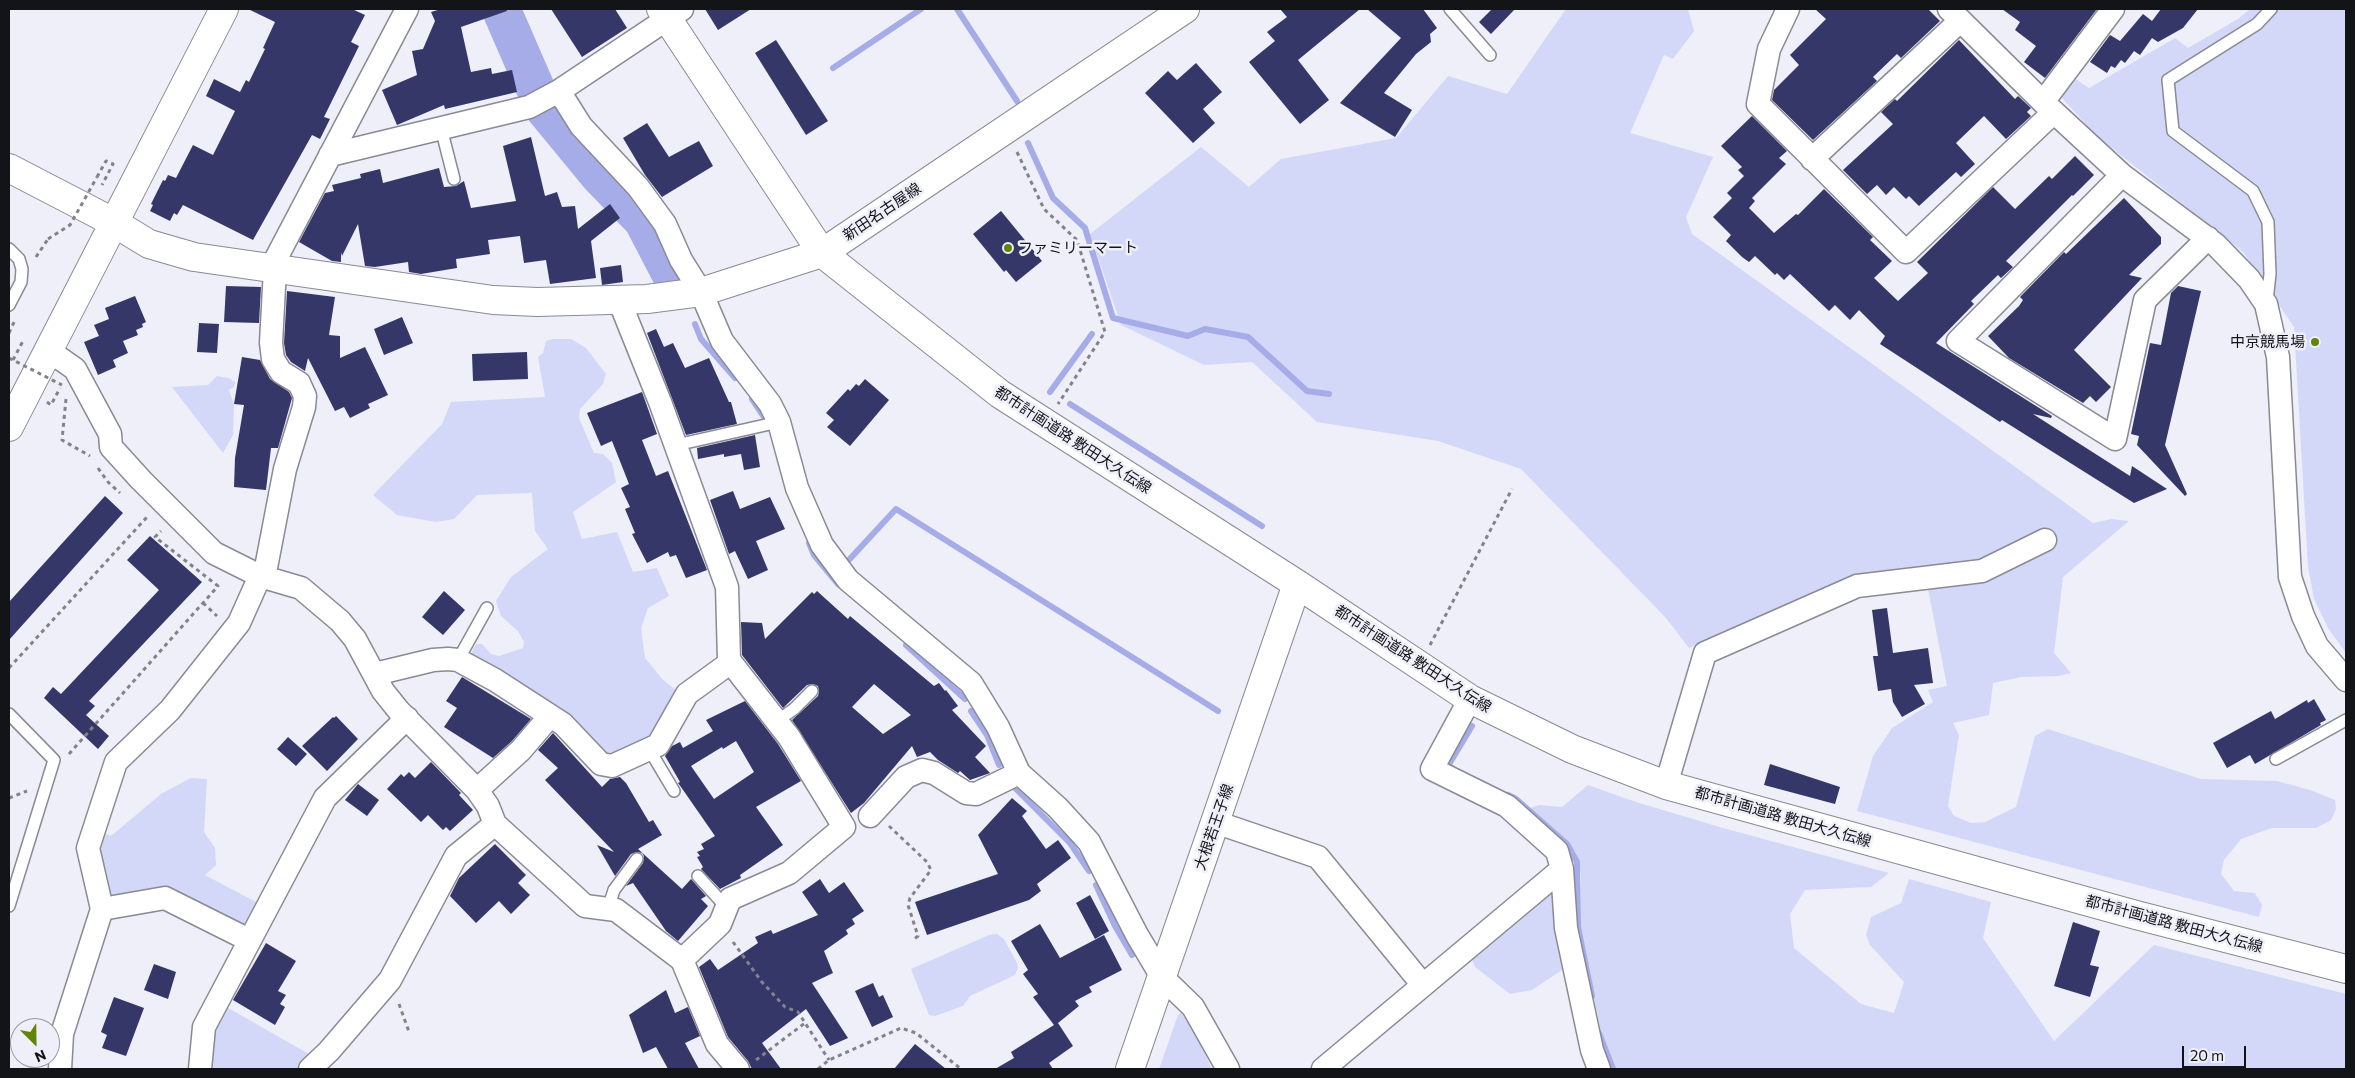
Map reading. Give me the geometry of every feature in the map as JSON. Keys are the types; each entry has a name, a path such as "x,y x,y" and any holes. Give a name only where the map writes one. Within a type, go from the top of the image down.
{"street":[{"path":"9,427 224,9"},
{"path":"60,1069 62,1034 102,909 88,848 116,762 170,710 239,623 262,577 285,469 304,407 305,396 299,383 281,372 273,359 271,343 273,269 330,155 407,9"},
{"name":"新田名古屋線","path":"9,168 113,222 149,244 194,257 493,300 537,302 647,299 701,292 822,253 1185,9"},
{"path":"1788,9 1769,49 1758,104 1906,252 2048,107 2114,9"},
{"path":"330,155 530,106 555,92 670,12 822,253"},
{"path":"1812,159 1954,15 2048,107 2122,175 2208,238 2249,279 2266,304 2278,357 2290,578 2302,616 2317,646 2346,680"},
{"path":"555,92 580,126 638,187 665,224 681,260 701,292 722,341 770,404 779,422 797,488 822,545 848,580 971,683 998,726 1019,773 1058,808 1089,842 1137,935 1162,977 1193,1007 1228,1069"},
{"path":"2122,175 1958,341 2115,439 2146,300 2208,238"},
{"name":"都市計画道路 敷田大久伝線","path":"822,253 1000,394 1297,584 1470,699 1572,749 1666,785 2127,912 2346,969"},
{"path":"619,300 676,445 727,587 731,662 789,737 844,828 789,873 730,899 724,916 682,960"},
{"path":"48,350 75,369 110,434 111,447 214,553 262,577 301,588 340,621 356,639 382,691 477,790 488,806 495,824 585,906 616,910 682,960 717,1044 745,1066"},
{"path":"1666,785 1705,653 1857,586 1982,571 2045,540"},
{"name":"大根若王子線","path":"1130,1069 1297,584"},
{"path":"375,674 433,660 448,658 458,660 494,680 563,724 601,764 612,766 658,745 686,694 731,662"},
{"path":"1470,699 1432,769 1507,806 1557,851 1562,868 1566,928 1592,1050 1599,1069"},
{"path":"477,790 515,756 550,716"},
{"path":"200,1069 204,1027 325,798 407,718"},
{"path":"872,814 906,777 922,770 934,773 966,793 976,794 1019,773"},
{"path":"1216,822 1318,857 1423,985"},
{"path":"310,1069 329,1052 390,980 456,856 495,824"},
{"path":"1323,1069 1562,868"},
{"path":"102,909 164,898 249,940"}],"lane":[{"path":"1450,9 1490,55"},
{"path":"2266,304 2270,274 2268,222 2252,191 2173,131 2168,80 2257,24 2271,9"},
{"path":"441,128 454,179"},
{"path":"9,249 19,259 22,269 21,282 9,305"},
{"path":"676,445 779,422"},
{"path":"458,660 487,608"},
{"path":"777,722 794,709 812,691"},
{"path":"9,714 54,760 9,906"},
{"path":"2276,759 2346,720"},
{"path":"649,749 674,791"},
{"path":"608,909 614,890 637,859"},
{"path":"698,876 724,916"}],"path":[{"path":"1006,129 1044,209 1077,240 1105,332 1045,423"},
{"path":"48,239 70,225 106,161 113,164 102,185"},
{"path":"9,358 62,385 51,404 46,402"},
{"path":"66,396 62,440 88,454"},
{"path":"1420,665 1512,489"},
{"path":"9,668 148,516"},
{"path":"68,755 218,586 155,537"},
{"path":"203,603 218,616"},
{"path":"9,798 26,791 33,793"},
{"path":"872,814 928,862 932,870 910,898 908,905 918,936 912,941"},
{"path":"724,916 761,981 785,1007 798,1012 829,1060"},
{"path":"745,1066 805,1023"},
{"path":"818,1069 829,1060 901,1028 916,1034 961,1069"}],"shaded area":[{"path":"1566,9 1688,9 1694,31 1673,59 1664,55 1630,133 1713,157 1686,217 1692,234 2093,523 2112,519 2129,521 2063,577 2054,653 2071,673 2058,676 2021,677 1993,683 1989,715 1953,723 1959,735 1948,806 1954,816 1971,823 1985,822 2016,807 2035,736 2048,729 2201,779 2277,781 2310,790 2335,800 2336,809 2331,820 2316,828 2272,828 2241,839 2224,860 2221,874 2234,891 2255,893 2262,905 2259,917 1857,811 1873,756 1892,728 1933,702 1928,690 1947,686 1928,589 1987,582 2003,564 1982,562 1773,612 1689,648 1666,618 1521,469 1438,441 1317,422 1252,362 1204,365 1121,325 1090,234 1201,147 1249,187 1281,159 1396,138 1448,76 1507,94"},
{"name":"中京競馬場","path":"2250,9 2346,9 2346,653 2328,628 2314,599 2308,567 2294,327 2243,252 2098,137 2060,96 2074,78 2089,88 2175,38 2188,48 2238,19"},
{"path":"571,339 586,348 606,374 603,384 580,409 579,418 594,453 603,454 612,463 616,482 573,512 582,539 617,532 633,572 657,568 669,596 648,608 641,628 645,658 663,680 680,693 656,739 610,761 469,658 476,644 482,644 491,654 499,656 523,648 524,642 518,631 501,616 496,601 511,577 548,549 535,531 532,493 477,495 454,519 436,522 397,515 373,495 442,424 451,402 545,397 538,357 543,353 546,341"},
{"path":"217,376 229,378 235,382 234,387 229,390 234,405 233,435 223,453 172,387 208,385"},
{"path":"191,778 207,779 204,832 215,848 216,865 205,875 260,904 249,922 239,926 111,897 98,852 104,833 111,836 161,794"},
{"path":"1588,785 1636,802 1723,828 1889,873 1871,887 1805,890 1790,914 1794,948 1861,1004 1894,1013 1904,982 1870,945 1866,935 1871,917 1901,903 1909,879 1991,902 1983,938 2054,1041 2154,945 2346,994 2346,1069 1615,1069 1602,1037 1580,928 1581,877 1579,862 1570,844 1530,808 1539,805 1562,807"},
{"path":"1549,889 1556,895 1565,968 1532,990 1510,994 1475,967 1470,955"},
{"path":"997,934 1004,939 1017,963 1018,968 1015,975 970,996 963,1006 935,1016 929,1015 911,969 989,935"},
{"path":"223,1005 314,1057 300,1069 208,1069 209,1037"},
{"path":"1181,1013 1195,1033 1212,1069 1159,1069 1178,1015"}],"building":[{"path":"248,9 352,9 365,15 351,42 359,46 324,117 330,119 320,139 312,135 253,240 183,205 177,215 174,213 170,221 150,211 153,205 151,204 163,180 165,181 168,175 176,178 193,145 213,155 235,111 206,96 214,79 240,92 246,80 249,82 265,49 263,48 275,22"},
{"path":"441,9 506,9 507,11 461,27 471,72 491,68 492,74 512,70 517,92 445,109 444,105 397,125 382,90 417,75 412,51 423,49 435,21 431,12"},
{"path":"551,9 615,9 627,28 582,57"},
{"path":"705,9 751,9 718,30"},
{"path":"1280,9 1360,9 1298,60 1329,100 1300,124 1249,62 1275,41 1267,32 1287,17"},
{"path":"1367,9 1423,9 1437,28 1430,34 1431,42 1416,54 1384,93 1412,110 1395,137 1340,103 1401,38"},
{"path":"1492,9 1515,9 1491,34 1479,22"},
{"path":"1815,9 1928,9 1940,21 1901,58 1897,54 1873,77 1877,81 1813,140 1772,100 1774,90 1799,65 1790,55 1826,19"},
{"path":"2002,9 2097,9 2045,78 2024,62 2036,46 2015,30 2020,22"},
{"path":"2161,9 2198,9 2183,28 2158,42 2152,38 2140,55 2134,51 2125,63 2121,60 2115,68 2111,66 2107,73 2090,62 2110,35 2120,41 2143,14 2152,21"},
{"path":"776,40 828,121 806,135 755,53"},
{"path":"1959,40 2015,99 2018,96 2031,108 2027,112 2031,116 2006,139 1984,116 1956,143 1975,164 1961,177 1956,172 1919,206 1909,196 1906,199 1894,187 1886,195 1877,185 1867,194 1843,170 1893,124 1881,112 1895,99 1897,101"},
{"path":"1196,63 1222,92 1203,109 1215,123 1193,143 1145,93 1168,71 1177,80"},
{"path":"1752,116 1787,151 1779,158 1786,164 1752,198 1755,201 1749,208 1774,233 1796,214 1798,215 1824,189 1873,237 1870,240 1892,261 1874,278 1898,301 1928,273 1917,262 1993,187 2015,209 2049,176 2052,179 2075,156 2094,175 2006,261 2013,267 2001,278 1998,275 1971,301 1974,304 1936,343 2052,416 2051,418 2033,414 2130,476 2132,466 2167,489 2134,503 2002,420 2000,422 1880,344 1885,336 1859,310 1850,320 1835,305 1829,311 1790,274 1784,280 1777,273 1775,275 1755,256 1749,262 1742,257 1726,241 1731,235 1713,217 1732,198 1727,193 1744,176 1738,170 1742,167 1721,146"},
{"path":"647,123 669,157 699,141 713,166 662,197 645,175 623,138"},
{"path":"531,137 545,196 557,192 562,207 575,206 578,229 610,204 620,218 591,241 596,278 550,284 546,260 524,263 520,236 488,240 490,254 456,259 457,268 421,274 409,272 408,262 375,267 365,266 358,224 342,256 341,252 341,262 332,261 299,242 325,193 334,191 332,185 361,178 360,174 380,169 383,183 439,168 444,187 456,186 464,181 471,208 516,201 503,146"},
{"path":"2124,198 2161,237 2161,244 2129,275 2142,278 2074,350 2111,387 2096,402 2090,396 2083,403 2009,358 1988,336 2019,306 2023,300 2020,297 2064,252 2066,254"},
{"name":"ファミリーマート","path":"1001,211 1042,261 1016,282 1006,270 1004,272 973,234"},
{"path":"621,265 623,282 602,285 600,268"},
{"path":"226,286 261,287 259,323 224,322"},
{"path":"2178,286 2201,291 2165,445 2187,494 2185,496 2137,445 2139,436 2131,434 2150,343 2161,345 2171,293"},
{"path":"287,291 335,297 329,335 340,336 340,358 365,347 388,395 368,404 370,408 350,418 344,407 335,411 308,358 305,371 291,362 286,355 284,343"},
{"path":"135,296 146,322 142,324 143,327 136,330 138,335 123,341 128,353 113,360 116,367 98,375 84,342 99,336 94,325 109,319 105,308"},
{"path":"402,317 413,343 384,355 374,329"},
{"path":"199,323 219,324 217,353 197,352"},
{"path":"656,329 664,347 673,343 685,368 709,358 729,402 731,402 737,424 686,435 647,333"},
{"path":"527,352 528,379 473,381 472,354"},
{"path":"242,357 260,360 270,379 289,392 292,398 278,448 271,448 266,490 234,487 235,458 244,405 234,404"},
{"path":"865,379 889,400 850,446 827,427 834,420 826,413 848,389 850,391 856,384 859,386"},
{"path":"642,392 657,434 642,440 656,476 668,471 707,570 686,578 676,555 670,557 668,552 647,563 632,534 635,533 625,509 630,507 621,488 629,484 612,441 601,446 587,413"},
{"path":"755,435 760,467 744,470 741,454 724,457 724,454 698,459 697,448"},
{"path":"733,491 740,509 770,497 785,529 756,541 768,570 748,579 735,551 729,554 710,500"},
{"path":"105,496 123,513 9,640 9,602"},
{"path":"150,536 202,582 89,701 95,706 86,715 109,736 98,749 44,698 53,687 61,694 159,590 127,560"},
{"path":"444,591 465,610 443,635 422,617"},
{"path":"817,591 848,619 850,616 934,686 939,683 946,690 958,706 952,710 986,746 975,757 990,773 970,780 960,771 958,773 938,760 930,752 917,757 912,746 864,803 851,813 792,720 818,696 818,686 813,684 807,685 783,708 742,655 741,622 762,623 765,639 812,592 814,594","holes":["874,684 911,715 883,734 852,707"]},
{"path":"1887,608 1893,653 1928,648 1933,683 1914,685 1925,704 1902,717 1893,702 1891,689 1878,691 1873,656 1878,656 1872,610"},
{"path":"462,677 531,719 512,741 493,758 444,727 457,708 446,701"},
{"path":"2314,699 2326,720 2320,723 2321,725 2255,764 2250,755 2227,768 2213,743 2271,711 2275,719 2307,700 2308,703"},
{"path":"745,701 778,744 801,781 756,807 783,845 740,875 741,878 720,889 701,869 703,867 697,857 700,856 697,852 704,849 701,844 715,836 678,783 680,782 665,756 672,746 680,742 683,748 713,731 706,720","holes":["736,741 754,772 714,799 691,766 722,747 723,749"]},
{"path":"336,716 358,739 327,771 302,746"},
{"path":"553,733 602,787 610,779 620,777 626,783 649,822 653,820 662,835 638,849 682,889 691,879 706,896 701,899 708,906 678,941 666,931 633,883 626,886 643,863 644,856 642,853 631,854 615,876 597,845 614,852 545,780 558,768 538,750"},
{"path":"288,737 307,754 296,766 277,749"},
{"path":"431,762 461,793 459,795 473,810 450,831 446,827 443,830 428,815 421,822 387,789 401,774 404,777 409,772 415,778"},
{"path":"1770,764 1840,787 1835,804 1764,785"},
{"path":"358,784 379,800 367,816 345,800"},
{"path":"1012,798 1027,811 1022,816 1046,849 1058,840 1071,858 1037,884 1041,891 1029,900 927,935 915,902 998,874 978,835"},
{"path":"495,844 526,875 518,883 530,895 511,914 499,901 476,923 450,896 459,878"},
{"path":"820,879 829,893 844,882 864,911 852,919 855,924 846,930 848,934 824,951 833,973 812,983 848,1038 830,1046 806,1009 762,1043 781,1069 752,1069 748,1061 728,1037 699,967 710,959 718,970 758,943 755,937 771,930 773,934 818,915 802,892"},
{"path":"1090,895 1109,931 1095,939 1076,903"},
{"path":"2073,922 2100,931 2090,965 2099,967 2090,997 2054,986"},
{"path":"1040,924 1060,958 1104,935 1122,970 1089,987 1092,992 1075,1001 1079,1006 1058,1023 1073,1046 1049,1063 1053,1069 995,1069 1014,1058 1011,1052 1054,1025 1033,997 1038,994 1023,974 1028,970 1011,941"},
{"path":"266,943 296,961 278,991 286,995 280,1004 285,1007 275,1025 233,1000"},
{"path":"154,964 176,972 168,999 144,990"},
{"path":"873,983 879,997 883,995 893,1017 872,1027 855,991"},
{"path":"666,990 675,1013 688,1007 700,1036 685,1043 699,1069 668,1069 656,1047 643,1053 629,1015"},
{"path":"114,997 144,1008 126,1056 102,1048 107,1035 101,1032"},
{"path":"915,1044 946,1069 894,1069"}],"waterway":[{"path":"501,9 544,108 600,176 643,220 670,272"},
{"path":"833,68 921,9"},
{"path":"957,9 1017,101"},
{"path":"1028,143 1053,198 1085,228 1113,318 1188,336 1205,329 1248,337 1307,391 1329,394"},
{"path":"695,324 701,339 735,378"},
{"path":"1050,392 1092,334"},
{"path":"752,399 764,417"},
{"path":"1070,404 1262,526"},
{"path":"847,562 896,509 1218,711"},
{"path":"809,543 814,555 838,584"},
{"path":"906,645 965,699"},
{"path":"971,711 987,735 999,765"},
{"path":"1452,768 1448,766 1472,726"},
{"path":"1016,789 1070,843 1089,871"},
{"path":"1508,795 1516,799 1567,844 1577,862 1578,927 1592,996"},
{"path":"1096,885 1115,926 1132,955"},
{"path":"1599,1033 1613,1069"}],"place":[{"name":"ファミリーマート","path":"1008,248"},
{"name":"中京競馬場","path":"2315,342"}]}
